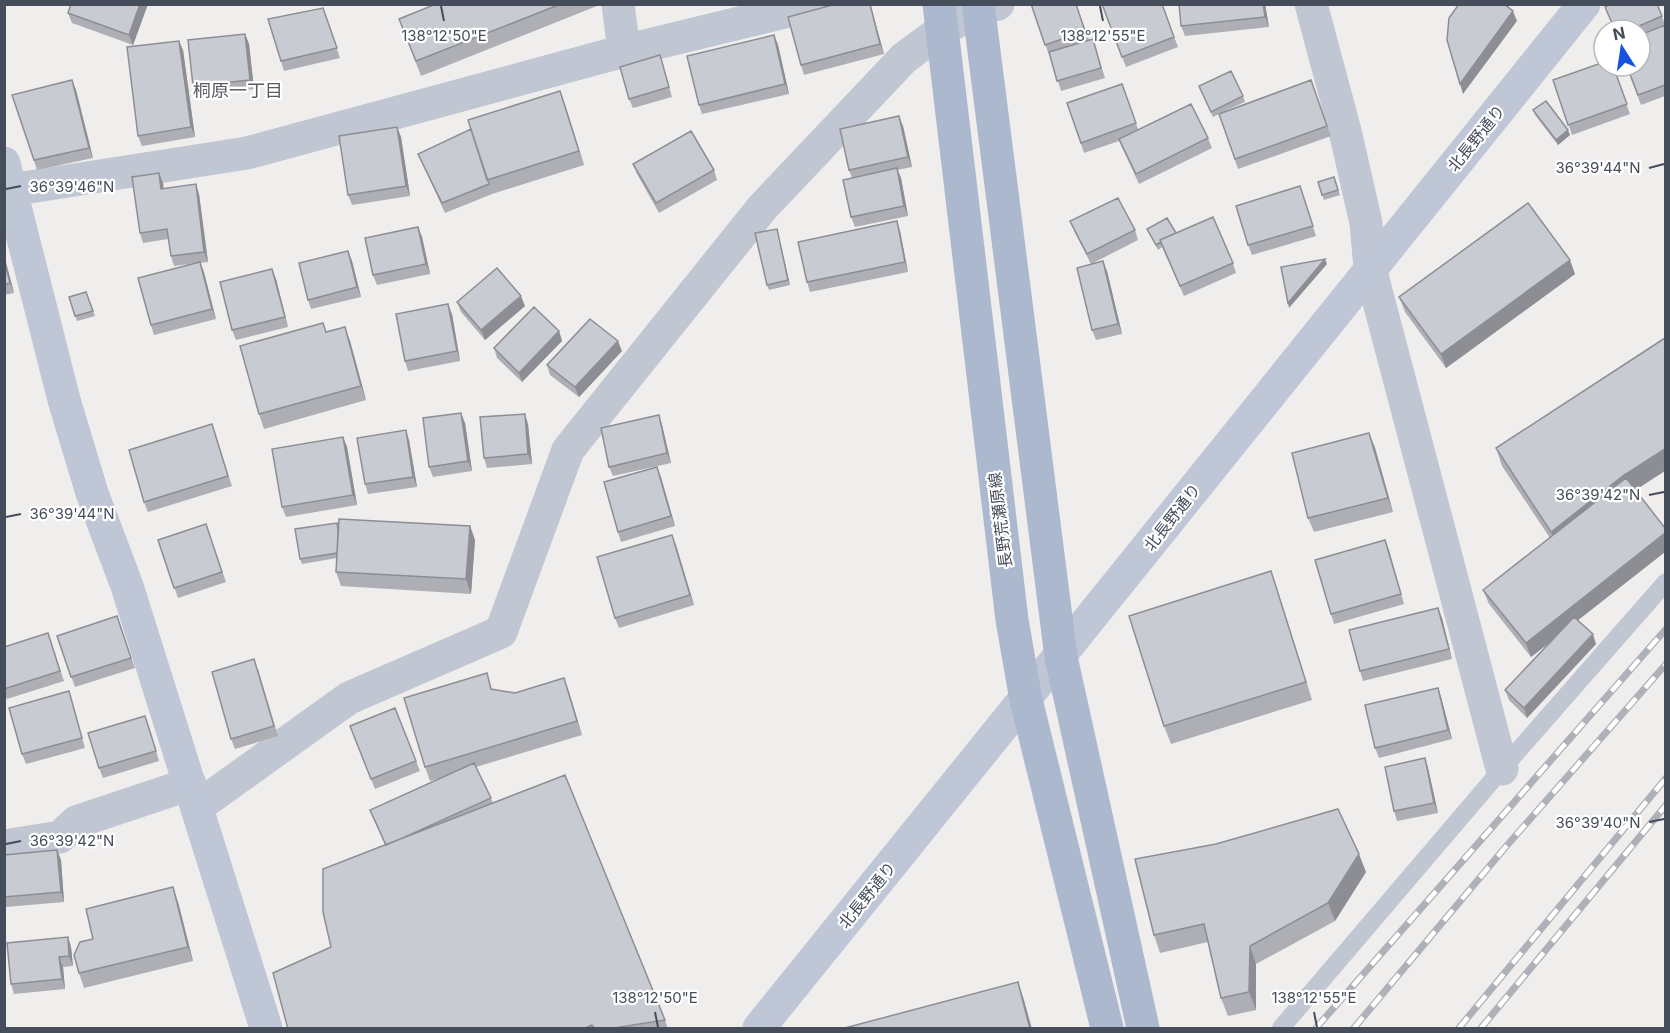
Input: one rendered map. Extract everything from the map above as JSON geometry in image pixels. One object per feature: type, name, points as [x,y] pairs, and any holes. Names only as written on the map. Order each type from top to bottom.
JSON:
[{"type":"main road","points":[[984,6],[1061,657],[1143,1029]]},
{"type":"main road","name":"長野荒瀬原線","points":[[940,17],[1012,620],[1026,700],[1107,1029]]},
{"type":"street","points":[[618,4],[624,51]]},
{"type":"street","points":[[266,1029],[127,586],[92,493],[67,411],[7,181],[247,153],[624,51],[819,4]]},
{"type":"street","points":[[1311,4],[1345,131],[1366,223],[1370,268],[1502,769]]},
{"type":"street","name":"北長野通り","points":[[759,1029],[1061,657],[1370,268],[1584,4]]},
{"type":"street","points":[[4,846],[60,837],[76,822],[194,796],[349,698],[501,632],[568,450],[762,208],[940,17],[984,6]]},
{"type":"lane","points":[[1281,1029],[1665,582]]},
{"type":"building","points":[[71,4],[140,4],[129,35],[68,13]]},
{"type":"building","points":[[436,4],[561,4],[416,61],[399,19]]},
{"type":"building","points":[[836,4],[870,4],[880,44],[801,65],[788,17]]},
{"type":"building","points":[[1031,4],[1076,4],[1085,31],[1045,45]]},
{"type":"building","points":[[1102,4],[1162,4],[1174,37],[1122,57]]},
{"type":"building","points":[[1179,4],[1263,4],[1265,17],[1181,26]]},
{"type":"building","points":[[1459,4],[1504,4],[1513,11],[1460,84],[1447,40],[1449,18]]},
{"type":"building","points":[[1610,4],[1657,4],[1662,16],[1652,20],[1652,18],[1610,18],[1605,7]]},
{"type":"building","points":[[323,8],[337,48],[281,61],[268,19]]},
{"type":"building","points":[[1665,25],[1665,85],[1638,95],[1632,78],[1652,78],[1652,30]]},
{"type":"building","points":[[245,34],[250,80],[193,86],[188,40]]},
{"type":"building","points":[[774,35],[785,84],[699,105],[687,56]]},
{"type":"building","points":[[1093,39],[1101,68],[1057,81],[1049,52]]},
{"type":"building","points":[[179,41],[191,127],[138,136],[127,47]]},
{"type":"building","points":[[660,55],[669,87],[629,99],[620,67]]},
{"type":"building","points":[[1592,66],[1592,78],[1617,78],[1627,104],[1568,125],[1553,80]]},
{"type":"building","points":[[1231,71],[1243,96],[1211,112],[1199,86]]},
{"type":"building","points":[[72,80],[89,148],[34,160],[12,95]]},
{"type":"building","points":[[1311,80],[1327,126],[1235,159],[1219,114]]},
{"type":"building","points":[[1122,84],[1136,123],[1081,143],[1067,103]]},
{"type":"building","points":[[560,91],[579,151],[487,180],[468,120]]},
{"type":"building","points":[[1546,101],[1568,130],[1556,140],[1533,110]]},
{"type":"building","points":[[1191,104],[1208,138],[1136,174],[1119,139]]},
{"type":"building","points":[[899,116],[908,157],[849,170],[840,129]]},
{"type":"building","points":[[397,127],[406,186],[348,195],[339,136]]},
{"type":"building","points":[[471,129],[489,184],[442,203],[418,154]]},
{"type":"building","points":[[691,131],[714,170],[656,203],[633,164]]},
{"type":"building","points":[[897,168],[904,206],[851,217],[843,180]]},
{"type":"building","points":[[159,173],[161,189],[196,184],[204,252],[171,256],[167,229],[140,233],[132,177]]},
{"type":"building","points":[[1334,177],[1338,190],[1322,195],[1318,182]]},
{"type":"building","points":[[1300,186],[1313,226],[1248,245],[1236,206]]},
{"type":"building","points":[[1118,198],[1135,230],[1087,254],[1070,221]]},
{"type":"building","points":[[1528,203],[1570,260],[1441,354],[1399,297]]},
{"type":"building","points":[[1213,217],[1233,263],[1180,286],[1160,240]]},
{"type":"building","points":[[1167,218],[1176,233],[1160,240],[1161,242],[1156,245],[1147,229]]},
{"type":"building","points":[[897,221],[905,262],[807,282],[798,242]]},
{"type":"building","points":[[418,227],[426,264],[373,275],[365,238]]},
{"type":"building","points":[[777,229],[788,280],[767,285],[755,233]]},
{"type":"building","points":[[348,251],[357,287],[308,300],[299,263]]},
{"type":"building","points":[[1325,259],[1288,303],[1281,267]]},
{"type":"building","points":[[4,260],[10,283],[4,285]]},
{"type":"building","points":[[1103,261],[1118,324],[1092,330],[1077,268]]},
{"type":"building","points":[[200,262],[212,309],[151,325],[138,278]]},
{"type":"building","points":[[497,268],[521,296],[481,330],[457,302]]},
{"type":"building","points":[[272,269],[285,317],[232,330],[220,282]]},
{"type":"building","points":[[86,292],[93,311],[75,316],[69,297]]},
{"type":"building","points":[[448,304],[457,351],[405,361],[396,314]]},
{"type":"building","points":[[534,307],[559,331],[519,373],[494,348]]},
{"type":"building","points":[[590,319],[618,341],[575,387],[547,365]]},
{"type":"building","points":[[323,323],[326,332],[345,327],[361,386],[259,414],[240,346]]},
{"type":"building","points":[[1665,338],[1665,449],[1624,475],[1551,532],[1496,448]]},
{"type":"building","points":[[461,413],[468,461],[429,467],[423,418]]},
{"type":"building","points":[[525,414],[528,454],[484,458],[480,417]]},
{"type":"building","points":[[659,415],[667,453],[609,467],[601,428]]},
{"type":"building","points":[[212,424],[228,476],[144,502],[129,450]]},
{"type":"building","points":[[406,430],[413,477],[365,484],[357,438]]},
{"type":"building","points":[[1369,433],[1388,498],[1308,518],[1292,453]]},
{"type":"building","points":[[343,437],[353,495],[282,507],[272,449]]},
{"type":"building","points":[[657,467],[671,516],[618,532],[604,482]]},
{"type":"building","points":[[1626,478],[1665,528],[1665,533],[1526,643],[1483,590]]},
{"type":"building","points":[[339,519],[470,526],[466,579],[336,572]]},
{"type":"building","points":[[337,523],[337,553],[300,559],[295,529]]},
{"type":"building","points":[[206,524],[222,572],[174,588],[158,540]]},
{"type":"building","points":[[672,535],[690,595],[615,618],[597,557]]},
{"type":"building","points":[[1385,540],[1401,594],[1331,614],[1315,560]]},
{"type":"building","points":[[1271,571],[1306,682],[1164,726],[1129,616]]},
{"type":"building","points":[[1438,608],[1449,649],[1360,671],[1349,630]]},
{"type":"building","points":[[117,616],[131,658],[71,677],[57,636]]},
{"type":"building","points":[[1574,617],[1593,634],[1524,708],[1505,690]]},
{"type":"building","points":[[48,633],[60,671],[4,689],[4,647]]},
{"type":"building","points":[[254,659],[274,726],[231,739],[212,672]]},
{"type":"building","points":[[487,673],[491,689],[515,693],[564,678],[577,721],[425,767],[404,698]]},
{"type":"building","points":[[1438,688],[1448,730],[1375,748],[1365,705]]},
{"type":"building","points":[[69,691],[82,738],[22,754],[9,708]]},
{"type":"building","points":[[395,708],[416,761],[371,779],[350,726]]},
{"type":"building","points":[[145,716],[156,751],[99,768],[88,733]]},
{"type":"building","points":[[1425,758],[1434,803],[1394,811],[1385,767]]},
{"type":"building","points":[[474,763],[491,798],[386,845],[370,810]]},
{"type":"building","points":[[565,775],[665,1020],[615,1029],[595,1029],[592,1025],[583,1029],[288,1029],[273,973],[331,947],[323,912],[323,869]]},
{"type":"building","points":[[1338,809],[1359,854],[1328,903],[1250,946],[1249,992],[1221,998],[1204,924],[1154,935],[1135,859],[1216,844]]},
{"type":"building","points":[[57,850],[61,892],[4,897],[4,855]]},
{"type":"building","points":[[173,887],[188,947],[79,973],[74,955],[80,942],[93,939],[86,909]]},
{"type":"building","points":[[68,937],[69,956],[59,957],[62,979],[11,984],[7,943]]},
{"type":"building","points":[[1018,982],[1030,1029],[841,1029]]},
{"type":"railway","points":[[1316,1028],[1666,629]]},
{"type":"railway","points":[[1354,1028],[1503,850],[1666,664]]},
{"type":"railway","points":[[1459,1028],[1666,778]]},
{"type":"railway","points":[[1481,1028],[1666,805]]},
{"type":"district","name":"桐原一丁目","points":[[238,90]]}]
